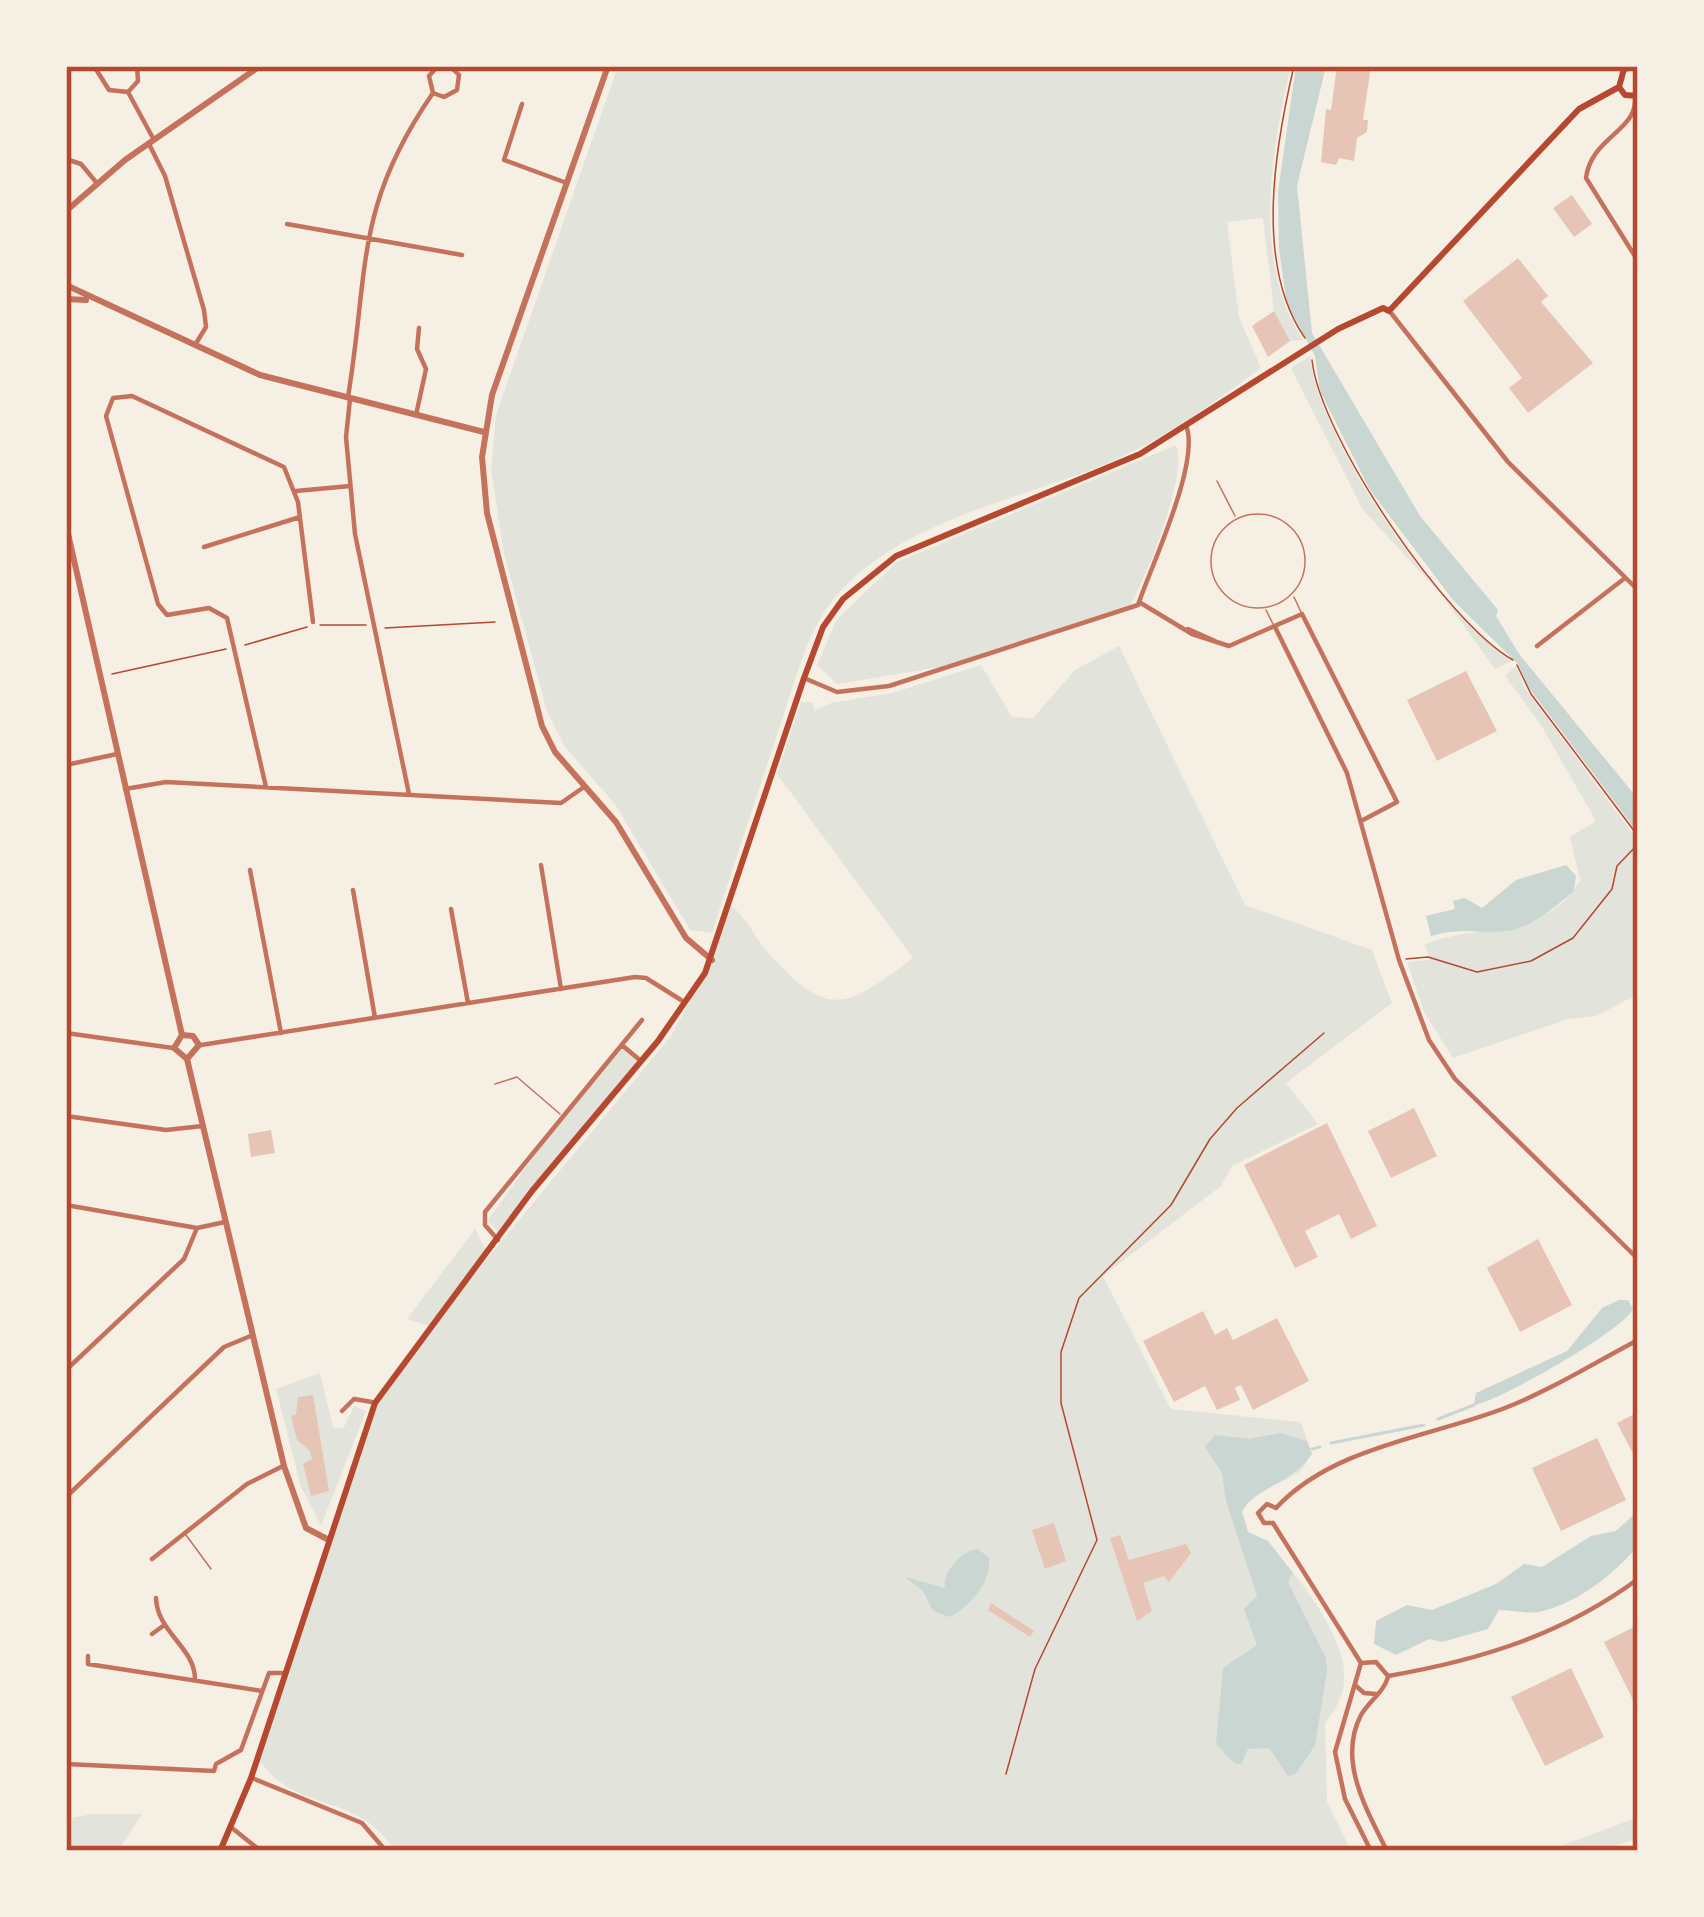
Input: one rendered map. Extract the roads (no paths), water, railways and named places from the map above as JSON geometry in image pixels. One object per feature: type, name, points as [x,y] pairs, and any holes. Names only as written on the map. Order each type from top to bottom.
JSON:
[{"type":"main road","points":[[220,1851],[250,1778],[375,1403],[532,1191],[672,1022],[681,1000],[712,960],[804,678],[823,627],[843,599],[896,556],[1099,474],[1323,338],[1388,307],[1580,109],[1618,87],[1625,67],[1638,66]]},
{"type":"main road","points":[[1618,87],[1637,97]]},
{"type":"street","points":[[94,66],[109,91],[128,92]]},
{"type":"street","points":[[128,92],[138,81],[136,66]]},
{"type":"street","points":[[66,211],[96,182],[260,66]]},
{"type":"street","points":[[409,794],[372,628],[350,486],[349,399],[365,239],[393,157],[433,93],[429,76],[438,66]]},
{"type":"street","points":[[433,93],[448,97],[457,90],[459,75],[450,66]]},
{"type":"street","points":[[608,66],[564,182],[484,432],[487,513],[536,709],[554,752],[616,822],[691,945],[712,960]]},
{"type":"street","points":[[128,92],[165,176],[204,310],[206,327],[195,345]]},
{"type":"street","points":[[1637,97],[1630,120],[1595,147],[1586,178],[1638,262]]},
{"type":"street","points":[[522,104],[504,160],[564,182]]},
{"type":"street","points":[[66,159],[81,164],[96,182]]},
{"type":"street","points":[[287,224],[462,255]]},
{"type":"street","points":[[66,285],[260,375],[484,432]]},
{"type":"street","points":[[66,299],[89,299]]},
{"type":"street","points":[[1388,307],[1508,462],[1638,590]]},
{"type":"street","points":[[416,415],[426,371],[417,347],[419,328]]},
{"type":"street","points":[[266,788],[227,618],[217,609],[167,615],[160,608],[106,416],[118,395],[132,396],[278,461],[296,491],[313,622]]},
{"type":"street","points":[[1139,602],[1183,472],[1190,436],[1186,425]]},
{"type":"street","points":[[296,491],[350,486]]},
{"type":"street","points":[[204,547],[300,517]]},
{"type":"street","points":[[66,525],[182,1035],[174,1048]]},
{"type":"street","points":[[66,579],[77,577]]},
{"type":"street","points":[[1537,646],[1638,578]]},
{"type":"street","points":[[804,678],[837,692],[890,686],[1139,602],[1232,646],[1302,614],[1397,802],[1364,820]]},
{"type":"street","points":[[1275,627],[1347,773],[1414,1009],[1455,1079],[1638,1259]]},
{"type":"street","points":[[66,765],[117,754]]},
{"type":"street","points":[[125,789],[166,782],[561,803],[584,788]]},
{"type":"street","points":[[542,866],[561,989]]},
{"type":"street","points":[[250,870],[281,1033]]},
{"type":"street","points":[[353,890],[375,1018]]},
{"type":"street","points":[[451,909],[468,1003]]},
{"type":"street","points":[[187,1059],[199,1045],[643,977],[681,1000]]},
{"type":"street","points":[[498,1240],[484,1225],[484,1212],[642,1020]]},
{"type":"street","points":[[66,1034],[174,1048],[187,1059],[284,1466],[304,1524],[327,1540]]},
{"type":"street","points":[[182,1035],[193,1036],[199,1045]]},
{"type":"street","points":[[623,1046],[641,1061]]},
{"type":"street","points":[[66,1116],[166,1130],[202,1126]]},
{"type":"street","points":[[66,1205],[196,1228],[225,1222]]},
{"type":"street","points":[[68,1365],[184,1259],[196,1228]]},
{"type":"street","points":[[66,1497],[224,1347],[253,1335]]},
{"type":"street","points":[[1371,1851],[1336,1766],[1341,1727],[1361,1663],[1273,1523],[1276,1508],[1302,1483],[1335,1465],[1508,1407],[1638,1340]]},
{"type":"street","points":[[342,1411],[355,1399],[375,1403]]},
{"type":"street","points":[[152,1558],[247,1484],[284,1466]]},
{"type":"street","points":[[1273,1523],[1261,1522],[1258,1513],[1264,1505],[1276,1508]]},
{"type":"street","points":[[1387,1851],[1353,1768],[1354,1732],[1388,1676],[1520,1644],[1592,1613],[1638,1579]]},
{"type":"street","points":[[156,1598],[163,1626],[194,1666],[195,1678]]},
{"type":"street","points":[[152,1634],[163,1626]]},
{"type":"street","points":[[88,1656],[88,1664],[262,1691]]},
{"type":"street","points":[[1361,1663],[1380,1663],[1388,1676]]},
{"type":"street","points":[[66,1764],[214,1771],[216,1764],[241,1750],[269,1673],[282,1673]]},
{"type":"street","points":[[1355,1685],[1364,1694],[1376,1694]]},
{"type":"street","points":[[250,1778],[362,1822],[386,1851]]},
{"type":"street","points":[[232,1828],[261,1851]]},
{"type":"lane","points":[[1217,481],[1237,519]]},
{"type":"lane","points":[[1274,517],[1298,537],[1304,567],[1292,594],[1264,608],[1233,601],[1212,573],[1214,545],[1237,519],[1274,517]]},
{"type":"lane","points":[[1292,594],[1302,614]]},
{"type":"lane","points":[[1264,608],[1275,627]]},
{"type":"lane","points":[[495,1084],[517,1077],[563,1116]]},
{"type":"lane","points":[[186,1535],[211,1569]]},
{"type":"waterway","points":[[1438,1419],[1474,1405]]},
{"type":"waterway","points":[[1331,1443],[1424,1425]]},
{"type":"waterway","points":[[1312,1449],[1320,1447]]}]
